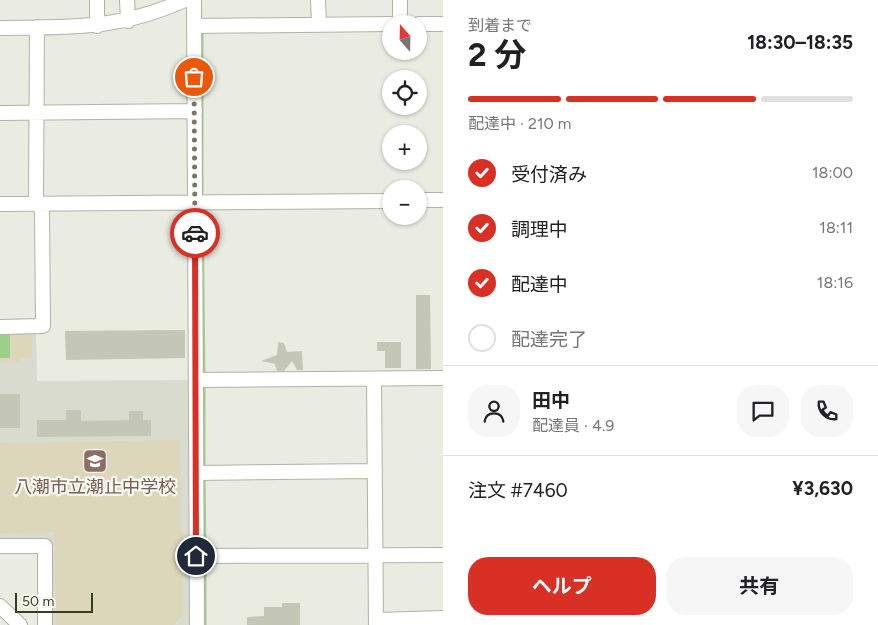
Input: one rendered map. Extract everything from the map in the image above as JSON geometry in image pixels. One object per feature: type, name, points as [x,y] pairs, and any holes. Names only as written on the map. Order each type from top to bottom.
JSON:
[{"type":"street","points":[[97,0],[97,26]]},
{"type":"street","points":[[127,0],[128,21]]},
{"type":"street","points":[[0,28],[97,26],[128,21],[185,0]]},
{"type":"street","points":[[194,0],[194,111],[201,202],[203,380],[203,473],[196,556],[197,625]]},
{"type":"street","points":[[318,0],[319,24]]},
{"type":"street","points":[[400,0],[400,15]]},
{"type":"street","points":[[194,26],[382,24]]},
{"type":"street","points":[[428,24],[443,24]]},
{"type":"street","points":[[0,327],[43,326],[42,211],[36,198],[37,27]]},
{"type":"street","points":[[0,113],[194,111]]},
{"type":"street","points":[[427,200],[443,200]]},
{"type":"street","points":[[0,204],[382,201]]},
{"type":"street","points":[[203,380],[443,378]]},
{"type":"street","points":[[374,379],[376,622],[443,618]]},
{"type":"street","points":[[203,473],[375,471]]},
{"type":"street","points":[[0,546],[45,546],[45,625]]},
{"type":"street","points":[[196,556],[443,555]]},
{"type":"street","points":[[0,606],[20,625]]},
{"type":"shaded area","points":[[0,330],[32,330],[32,358],[20,358],[19,362],[0,363]]},
{"type":"shaded area","name":"八潮市立潮止中学校","points":[[0,331],[33,331],[36,334],[37,381],[189,380],[189,625],[50,625],[48,541],[0,541]]},
{"type":"shaded area","points":[[0,335],[10,335],[10,358],[0,358]]},
{"type":"shaded area","name":"八潮市立潮止中学校","points":[[180,440],[183,615],[174,625],[56,625],[54,532],[0,533],[0,443]]},
{"type":"building","points":[[416,295],[430,295],[431,369],[416,369]]},
{"type":"building","points":[[185,330],[185,358],[66,360],[65,331]]},
{"type":"building","points":[[278,342],[284,343],[287,352],[302,351],[303,370],[297,370],[292,361],[284,371],[277,371],[275,364],[261,361],[277,355]]},
{"type":"building","points":[[377,342],[401,342],[401,368],[385,368],[385,351],[377,351]]},
{"type":"building","points":[[0,394],[20,394],[20,428],[0,428]]},
{"type":"building","points":[[66,410],[81,410],[81,421],[129,420],[129,411],[143,411],[143,420],[151,420],[151,436],[37,437],[37,420],[66,420]]},
{"type":"building","points":[[282,603],[300,603],[300,625],[247,625],[247,617],[264,616],[264,607],[282,607]]},
{"type":"waterway","points":[[202,31],[202,199]]},
{"type":"waterway","points":[[202,206],[204,377]]},
{"type":"waterway","points":[[204,383],[204,469]]},
{"type":"waterway","points":[[204,476],[205,552]]},
{"type":"waterway","points":[[205,561],[205,625]]},
{"type":"way so far","points":[[194,77],[195,233]]},
{"type":"place","name":"八潮市立潮止中学校","points":[[95,461]]},
{"type":"route","points":[[195,233],[197,380],[196,556]]}]
